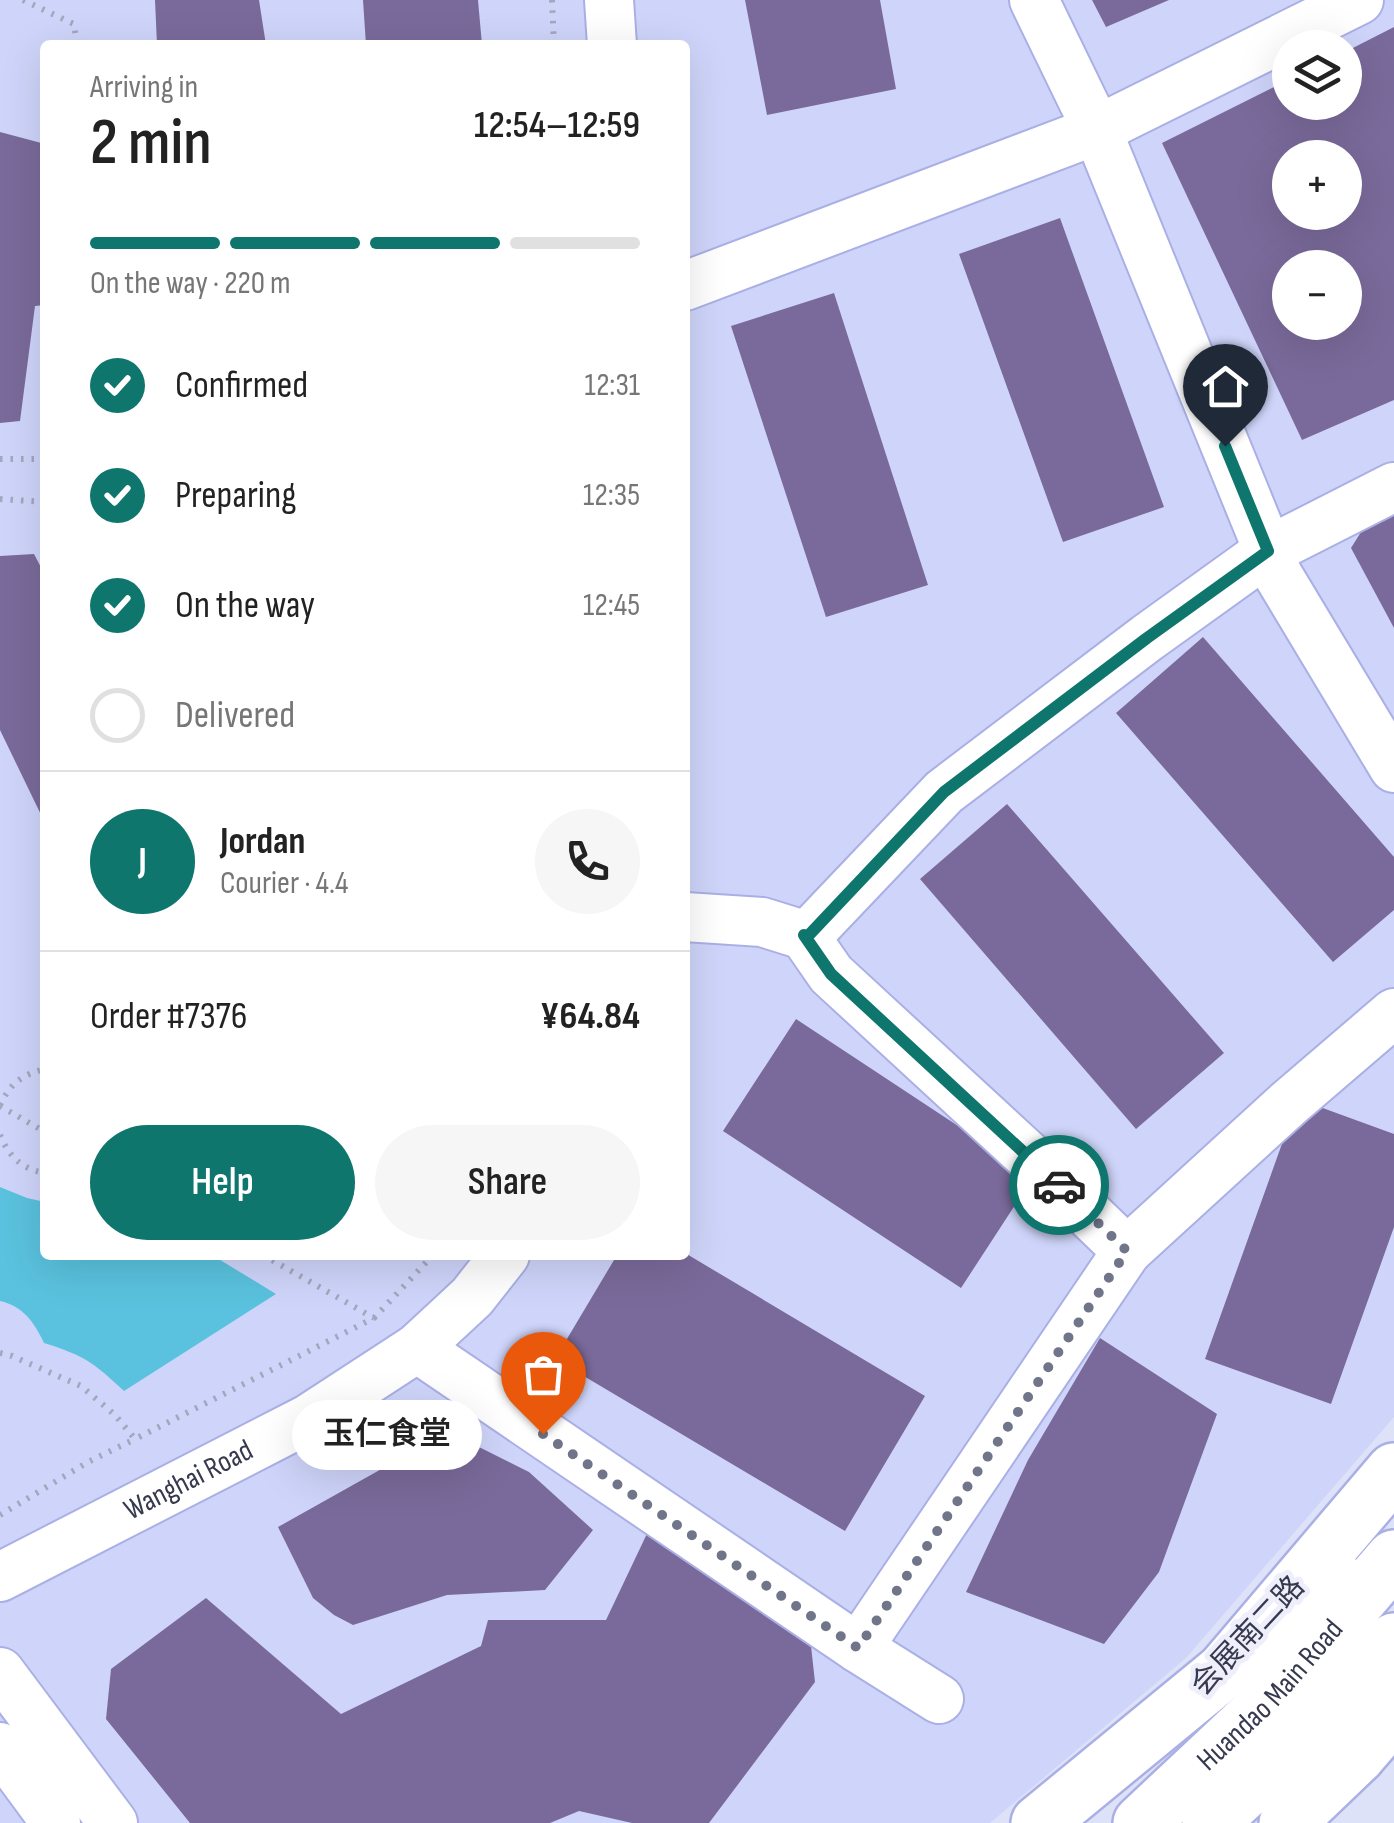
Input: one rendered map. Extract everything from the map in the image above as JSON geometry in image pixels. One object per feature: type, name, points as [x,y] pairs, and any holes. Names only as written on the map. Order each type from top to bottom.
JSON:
[{"type":"main road","name":"会展南二路","points":[[1038,1823],[1224,1671],[1394,1471]]},
{"type":"main road","points":[[1224,1671],[1394,1548]]},
{"type":"main road","name":"Huandao Main Road","points":[[1141,1823],[1272,1700],[1394,1558]]},
{"type":"main road","name":"Huandao Main Road","points":[[1210,1823],[1334,1708],[1394,1641]]},
{"type":"main road","points":[[1376,1753],[1394,1690]]},
{"type":"main road","points":[[1287,1823],[1376,1753],[1394,1713]]},
{"type":"street","points":[[609,0],[612,40]]},
{"type":"street","points":[[1034,0],[1097,130],[1278,575],[1394,768]]},
{"type":"street","points":[[690,284],[1097,130],[1358,0]]},
{"type":"street","points":[[690,917],[762,922],[808,936],[944,792],[1268,551],[1394,487]]},
{"type":"street","points":[[804,935],[831,974],[1127,1251]]},
{"type":"street","points":[[858,1648],[1127,1251],[1394,1013]]},
{"type":"street","name":"Wanghai Road","points":[[0,1577],[308,1419],[417,1348],[472,1298],[501,1260]]},
{"type":"street","points":[[417,1348],[938,1699]]},
{"type":"street","points":[[0,1672],[112,1823]]},
{"type":"street","points":[[0,1747],[56,1823]]},
{"type":"street","points":[[1326,1823],[1376,1753]]},
{"type":"path","points":[[22,0],[74,24],[76,40]]},
{"type":"path","points":[[552,0],[554,40]]},
{"type":"path","points":[[0,458],[40,459]]},
{"type":"path","points":[[0,499],[40,502]]},
{"type":"path","points":[[40,1071],[19,1079],[0,1106],[40,1129]]},
{"type":"path","points":[[0,1134],[8,1154],[30,1171],[40,1172]]},
{"type":"path","points":[[279,1260],[374,1318]]},
{"type":"path","points":[[0,1514],[88,1462],[374,1318],[428,1260]]},
{"type":"path","points":[[0,1353],[81,1386],[135,1439]]},
{"type":"shaded area","points":[[0,0],[1394,0],[1394,1417],[1186,1658],[990,1823],[0,1823]]},
{"type":"shaded area","points":[[0,1187],[40,1201],[40,1260],[220,1260],[276,1294],[124,1391],[88,1361],[44,1343],[27,1316],[0,1301]]},
{"type":"building","points":[[155,0],[259,0],[265,40],[157,40]]},
{"type":"building","points":[[363,0],[478,0],[482,40],[366,40]]},
{"type":"building","points":[[745,0],[880,0],[896,89],[767,115]]},
{"type":"building","points":[[1092,0],[1169,0],[1106,27]]},
{"type":"building","points":[[1394,27],[1394,400],[1302,440],[1162,143],[1272,88],[1272,120],[1362,120],[1362,43]]},
{"type":"building","points":[[0,132],[40,143],[40,306],[35,306],[20,421],[0,423]]},
{"type":"building","points":[[1060,218],[1164,507],[1063,542],[959,254]]},
{"type":"building","points":[[834,293],[928,585],[826,617],[731,326]]},
{"type":"building","points":[[1394,493],[1394,628],[1351,548],[1381,500]]},
{"type":"building","points":[[34,554],[40,565],[40,813],[0,730],[0,556]]},
{"type":"building","points":[[1203,637],[1394,857],[1394,910],[1333,962],[1116,713]]},
{"type":"building","points":[[1007,804],[1224,1053],[1136,1129],[920,879]]},
{"type":"building","points":[[796,1019],[1034,1176],[961,1288],[723,1131]]},
{"type":"building","points":[[1298,1099],[1394,1134],[1394,1227],[1331,1404],[1205,1359]]},
{"type":"building","points":[[690,1256],[925,1396],[845,1531],[555,1359],[614,1260],[690,1260]]},
{"type":"building","points":[[1100,1338],[1217,1414],[1159,1572],[1104,1644],[966,1592],[1028,1460]]},
{"type":"building","points":[[479,1447],[529,1472],[593,1530],[545,1590],[447,1595],[353,1625],[313,1598],[278,1527],[410,1453]]},
{"type":"building","points":[[653,1521],[809,1628],[815,1682],[709,1823],[632,1823],[579,1811],[550,1823],[190,1823],[106,1719],[111,1669],[206,1598],[341,1714],[481,1646],[488,1620],[606,1620]]},
{"type":"way so far","points":[[543,1434],[858,1648],[1127,1251],[1059,1185]]},
{"type":"place","name":"玉仁食堂","points":[[543,1434]]},
{"type":"route","points":[[1059,1185],[831,974],[804,935],[808,936],[944,792],[1268,551],[1225,446]]}]
